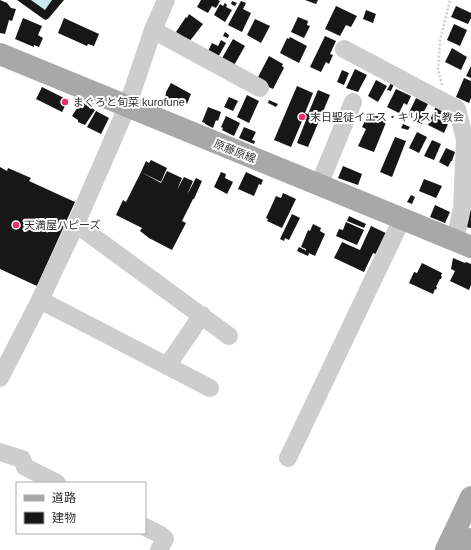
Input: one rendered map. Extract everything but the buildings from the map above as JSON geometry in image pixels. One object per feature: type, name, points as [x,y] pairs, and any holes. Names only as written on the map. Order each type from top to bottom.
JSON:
[{"type":"main road","name":"原藤原線","points":[[0,54],[463,244]]},
{"type":"main road","points":[[446,550],[471,497]]},
{"type":"main road","points":[[466,550],[471,539]]},
{"type":"street","points":[[2,368],[40,300],[76,224],[127,107],[166,0]]},
{"type":"street","points":[[154,30],[260,88]]},
{"type":"street","points":[[344,48],[449,104],[466,117],[462,208],[463,244]]},
{"type":"street","points":[[319,185],[353,102]]},
{"type":"street","points":[[288,458],[402,219]]},
{"type":"street","points":[[76,224],[229,336]]},
{"type":"street","points":[[40,300],[210,388]]},
{"type":"street","points":[[167,366],[202,315]]},
{"type":"street","points":[[0,452],[22,459],[25,467],[55,482]]},
{"type":"street","points":[[146,528],[165,539],[160,550]]},
{"type":"path","points":[[449,104],[438,70],[440,41],[450,0]]},
{"type":"water","points":[[31,0],[52,0],[45,10]]},
{"type":"place","name":"まぐろと旬菜 kurofune","points":[[65,102]]},
{"type":"place","name":"末日聖徒イエス・キリスト教会","points":[[302,117]]},
{"type":"place","name":"天満屋ハピーズ","points":[[16,225]]}]
